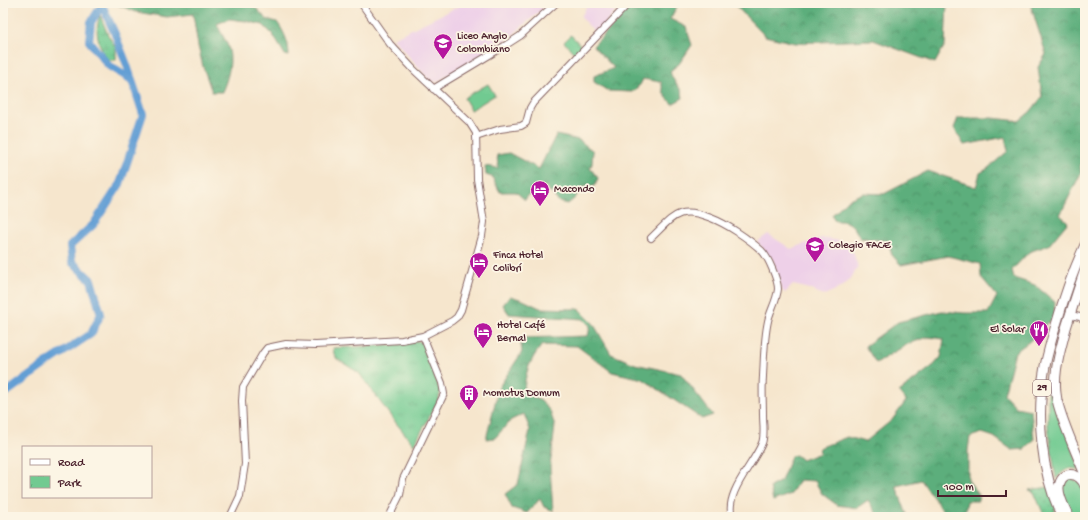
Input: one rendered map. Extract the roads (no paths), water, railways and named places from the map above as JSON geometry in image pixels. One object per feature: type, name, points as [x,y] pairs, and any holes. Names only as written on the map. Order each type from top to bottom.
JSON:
[{"type":"highway","name":"29","points":[[1062,517],[1051,489],[1046,466],[1041,431],[1041,398],[1045,364],[1049,349],[1068,284],[1085,245]]},
{"type":"highway","name":"29","points":[[1085,270],[1070,314],[1058,359],[1055,385],[1060,408],[1085,475]]},
{"type":"highway","points":[[1069,517],[1060,496],[1060,481],[1066,476],[1072,474],[1081,479],[1085,486]]},
{"type":"street","points":[[230,517],[240,496],[245,464],[242,401],[243,387],[267,348],[286,344],[316,345],[396,341],[422,336],[452,321],[457,317],[461,310],[482,236],[484,216],[477,180],[476,137],[474,128],[433,89],[390,44],[361,3]]},
{"type":"street","points":[[433,89],[520,36],[556,3]]},
{"type":"street","points":[[476,137],[500,129],[521,126],[526,123],[530,108],[534,103],[629,3]]},
{"type":"street","points":[[651,238],[676,215],[685,212],[710,217],[743,236],[763,251],[776,280],[778,289],[768,321],[765,352],[762,388],[764,429],[762,441],[734,493],[731,504],[732,517]]},
{"type":"street","points":[[1070,314],[1080,317],[1085,321]]},
{"type":"street","points":[[389,517],[400,494],[403,479],[413,456],[444,394],[442,383],[422,336]]},
{"type":"waterway","points":[[3,395],[47,363],[91,334],[101,314],[91,280],[72,262],[70,246],[93,225],[120,184],[143,114],[127,65],[102,5],[103,3]]},
{"type":"waterway","points":[[102,5],[91,22],[89,41],[109,66],[132,80]]},
{"type":"place","name":"Liceo Anglo Colombiano","points":[[443,60]]},
{"type":"place","name":"Macondo","points":[[540,207]]},
{"type":"place","name":"Colegio FACE","points":[[815,263]]},
{"type":"place","name":"Finca Hotel Colibrí","points":[[479,279]]},
{"type":"place","name":"El Solar","points":[[1039,347]]},
{"type":"place","name":"Hotel Café Bernal","points":[[483,349]]},
{"type":"place","name":"Momotus Domum","points":[[469,411]]}]
